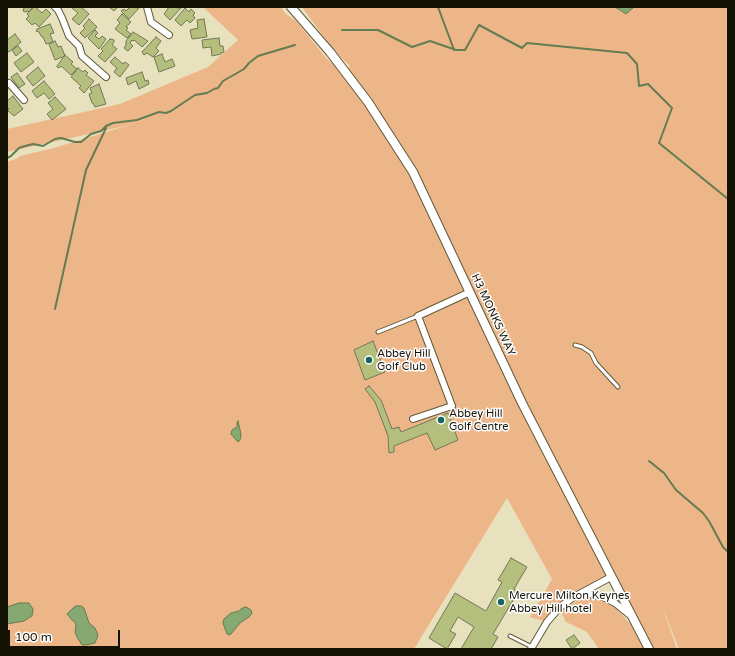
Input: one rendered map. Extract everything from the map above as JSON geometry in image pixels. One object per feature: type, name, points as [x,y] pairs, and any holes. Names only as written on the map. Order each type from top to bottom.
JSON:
[{"type":"street","points":[[55,7],[62,18],[69,36],[79,46],[82,56],[106,77]]},
{"type":"street","points":[[147,7],[151,22],[169,35]]},
{"type":"street","name":"H3 MONKS WAY","points":[[291,7],[330,52],[368,102],[413,172],[522,403],[649,649]]},
{"type":"street","points":[[8,82],[24,100]]},
{"type":"street","points":[[413,419],[452,406],[418,316],[470,292]]},
{"type":"street","points":[[532,648],[547,622],[559,608],[572,598],[611,577]]},
{"type":"street","points":[[582,593],[601,596],[614,603],[632,617]]},
{"type":"lane","points":[[378,332],[418,316]]},
{"type":"lane","points":[[575,345],[591,353],[596,363],[618,387]]},
{"type":"lane","points":[[510,636],[532,648]]},
{"type":"shaded area","points":[[203,7],[281,7],[285,13],[297,22],[327,59],[345,72],[350,66],[334,51],[302,7],[728,7],[728,649],[679,649],[662,606],[677,649],[653,649],[637,616],[567,490],[611,577],[582,593],[547,622],[530,617],[552,579],[507,498],[414,649],[7,649],[7,162],[20,156],[54,148],[126,126],[197,99],[125,126],[7,152],[7,129],[120,104],[208,67],[238,40]]},
{"type":"shaded area","points":[[615,7],[634,7],[626,14]]},
{"type":"shaded area","points":[[238,421],[241,434],[238,442],[231,434],[232,430],[237,427]]},
{"type":"shaded area","points":[[586,597],[600,599],[613,605],[632,626],[644,649],[599,649],[587,632],[566,622],[560,612],[578,600]]},
{"type":"shaded area","points":[[19,603],[29,603],[33,609],[32,616],[24,621],[7,624],[7,607]]},
{"type":"shaded area","points":[[76,606],[81,606],[84,608],[89,623],[95,628],[98,635],[95,643],[82,645],[77,637],[75,632],[75,622],[67,614]]},
{"type":"shaded area","points":[[245,607],[251,610],[252,613],[240,623],[231,634],[227,634],[223,623],[224,619],[231,613],[239,611]]},
{"type":"building","points":[[23,7],[33,7],[29,12],[25,12],[23,11]]},
{"type":"building","points":[[34,7],[38,7],[37,9],[42,13],[46,9],[51,14],[39,27],[35,23],[32,25],[26,19],[29,16],[27,14]]},
{"type":"building","points":[[81,7],[89,14],[79,25],[72,19],[78,13],[72,8]]},
{"type":"building","points":[[109,7],[118,7],[114,11]]},
{"type":"building","points":[[130,7],[139,8],[129,19],[121,11],[124,9],[126,11]]},
{"type":"building","points":[[169,7],[181,8],[170,20],[164,14]]},
{"type":"building","points":[[185,8],[189,12],[191,9],[195,13],[193,15],[195,18],[190,23],[187,20],[181,26],[175,20]]},
{"type":"building","points":[[122,14],[131,22],[126,27],[128,28],[126,30],[131,34],[127,38],[115,29],[120,23],[117,20]]},
{"type":"building","points":[[89,19],[97,27],[85,38],[80,33],[85,28],[83,26]]},
{"type":"building","points":[[204,19],[207,37],[192,39],[190,30],[198,28],[197,20]]},
{"type":"building","points":[[50,24],[54,33],[50,34],[53,42],[46,44],[43,37],[36,31],[37,29]]},
{"type":"building","points":[[95,30],[98,33],[95,36],[99,39],[102,36],[106,39],[99,49],[88,38]]},
{"type":"building","points":[[133,32],[148,41],[142,47],[132,40],[130,43],[133,46],[128,51],[124,48],[126,41]]},
{"type":"building","points":[[15,34],[21,42],[9,52],[7,50],[7,40]]},
{"type":"building","points":[[156,37],[161,41],[156,48],[159,51],[153,57],[147,53],[144,55],[142,52]]},
{"type":"building","points":[[219,38],[220,46],[223,46],[224,52],[212,56],[211,47],[203,48],[202,40]]},
{"type":"building","points":[[110,39],[114,40],[112,45],[117,49],[105,62],[98,56],[103,51],[101,49]]},
{"type":"building","points":[[55,41],[58,47],[61,46],[65,56],[55,60],[49,44]]},
{"type":"building","points":[[18,46],[22,51],[16,56],[12,50]]},
{"type":"building","points":[[27,53],[34,62],[21,72],[14,63]]},
{"type":"building","points":[[162,54],[165,62],[172,59],[175,66],[159,72],[154,57]]},
{"type":"building","points":[[65,55],[73,62],[71,64],[77,69],[71,75],[61,66],[59,68],[57,67]]},
{"type":"building","points":[[115,57],[123,64],[125,62],[129,65],[120,77],[114,72],[117,68],[110,62]]},
{"type":"building","points":[[38,67],[45,76],[33,86],[26,77]]},
{"type":"building","points":[[78,68],[83,72],[85,70],[88,73],[86,75],[94,81],[84,93],[79,88],[81,86],[71,77]]},
{"type":"building","points":[[142,72],[145,81],[148,80],[149,84],[139,89],[136,81],[128,85],[126,78]]},
{"type":"building","points":[[17,73],[25,84],[19,88],[11,77]]},
{"type":"building","points":[[44,81],[55,94],[49,99],[44,93],[37,98],[32,91]]},
{"type":"building","points":[[99,84],[106,104],[95,107],[89,94],[92,93],[90,88]]},
{"type":"building","points":[[13,96],[23,109],[14,116],[7,110],[9,109],[7,107],[7,101]]},
{"type":"building","points":[[55,97],[66,109],[52,120],[47,114],[53,109],[48,103]]},
{"type":"building","name":"Abbey Hill Golf Club","points":[[373,341],[385,372],[365,380],[354,350]]},
{"type":"building","name":"Abbey Hill Golf Centre","points":[[369,386],[381,400],[392,429],[399,427],[401,432],[448,413],[458,440],[435,450],[427,433],[394,446],[394,452],[389,453],[388,436],[375,402],[365,389]]},
{"type":"building","name":"Mercure Milton Keynes Abbey Hill hotel","points":[[511,558],[527,567],[514,589],[518,592],[493,634],[498,637],[491,649],[461,649],[474,627],[458,617],[450,631],[456,634],[447,649],[429,638],[455,593],[486,611],[502,582],[498,580]]},
{"type":"building","points":[[574,635],[580,643],[572,649],[566,640]]},
{"type":"waterway","points":[[438,7],[454,50]]},
{"type":"waterway","points":[[342,30],[378,30],[412,47],[430,41],[456,50],[465,50],[479,25],[522,48],[527,43],[627,53],[637,64],[639,86],[648,84],[672,108],[659,143],[728,199]]},
{"type":"waterway","points":[[7,158],[19,148],[25,146],[33,144],[43,146],[55,139],[61,138],[81,142],[91,134],[101,131],[106,126],[113,123],[137,120],[159,112],[166,113],[195,95],[207,93],[218,88],[223,81],[244,69],[258,56],[295,45]]},
{"type":"waterway","points":[[55,309],[86,170],[106,128]]},
{"type":"waterway","points":[[649,461],[664,473],[676,490],[703,513],[723,547],[728,552]]},
{"type":"place","name":"Abbey Hill Golf Club","points":[[369,360]]},
{"type":"place","name":"Abbey Hill Golf Centre","points":[[441,420]]},
{"type":"place","name":"Mercure Milton Keynes Abbey Hill hotel","points":[[501,602]]}]
